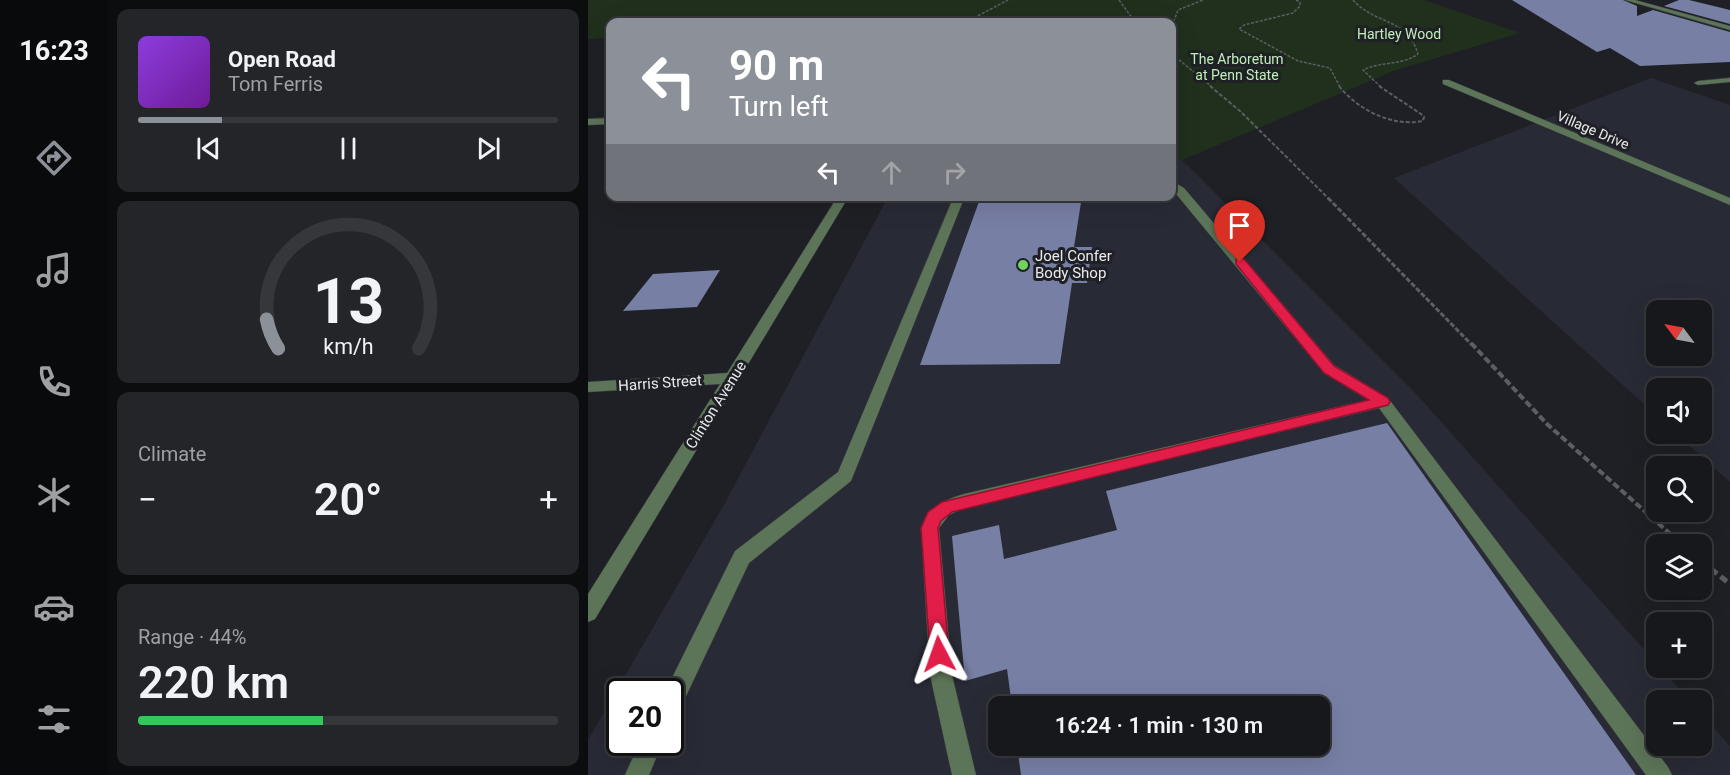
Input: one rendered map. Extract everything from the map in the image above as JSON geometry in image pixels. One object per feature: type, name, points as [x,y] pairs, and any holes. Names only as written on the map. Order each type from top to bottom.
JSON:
[{"type":"street","points":[[1628,0],[1730,28]]},
{"type":"street","points":[[1698,83],[1730,80]]},
{"type":"street","name":"Village Drive","points":[[1446,82],[1730,202]]},
{"type":"street","points":[[588,122],[606,121]]},
{"type":"street","points":[[1176,187],[1329,369],[1383,402],[1660,775]]},
{"type":"street","name":"Clinton Avenue","points":[[588,612],[841,201]]},
{"type":"street","points":[[683,678],[741,557],[845,476],[958,201]]},
{"type":"street","name":"Harris Street","points":[[588,387],[732,378]]},
{"type":"street","points":[[964,775],[941,675],[930,528],[934,516],[947,506],[964,501],[1383,402]]},
{"type":"street","points":[[637,775],[646,756]]},
{"type":"path","points":[[974,18],[1008,0]]},
{"type":"path","points":[[1125,0],[1120,1],[1132,18]]},
{"type":"path","points":[[1175,18],[1178,10],[1187,4],[1203,0]]},
{"type":"path","points":[[1296,0],[1300,2],[1300,6],[1293,12],[1244,25],[1239,29],[1298,61],[1330,68],[1339,86],[1354,102],[1396,122],[1414,124],[1423,121],[1424,117],[1421,114],[1376,84],[1363,70],[1377,64],[1402,62],[1413,58],[1418,54],[1415,40],[1399,26],[1361,8],[1353,0]]},
{"type":"path","points":[[1176,57],[1240,111],[1318,188],[1432,302],[1547,424],[1670,534]]},
{"type":"path","points":[[1712,570],[1730,584]]},
{"type":"shaded area","points":[[1651,78],[1730,105],[1730,482],[1712,466],[1712,456],[1701,456],[1687,444],[1712,444],[1712,378],[1646,378],[1646,406],[1394,178]]},
{"type":"shaded area","points":[[1176,160],[1182,160],[1419,397],[1646,652],[1646,678],[1669,678],[1681,690],[1646,690],[1646,756],[1712,756],[1712,726],[1730,746],[1730,775],[588,775],[588,740],[606,709],[606,756],[684,756],[684,678],[624,678],[725,503],[886,201],[1176,201]]},
{"type":"green space","name":"The Arboretum at Penn State","points":[[588,0],[1424,0],[1520,33],[1396,70],[1182,160],[1176,160],[1176,18],[606,18],[606,38],[588,39]]},
{"type":"building","points":[[1512,0],[1623,0],[1637,6],[1637,16],[1653,10],[1730,32],[1730,62],[1640,66],[1610,48],[1597,52]]},
{"type":"building","points":[[1679,0],[1689,0],[1730,10],[1730,24],[1664,6]]},
{"type":"building","name":"Joel Confer Body Shop","points":[[979,201],[1081,201],[1074,247],[1092,247],[1087,283],[1072,283],[1060,364],[920,365]]},
{"type":"building","points":[[720,270],[697,307],[623,311],[653,274]]},
{"type":"building","points":[[1387,423],[1636,775],[1021,775],[1018,756],[1330,756],[1330,696],[1011,696],[1007,669],[965,681],[952,536],[999,525],[1004,559],[1117,530],[1106,491]]},
{"type":"place","name":"Joel Confer Body Shop","points":[[1023,265]]},
{"type":"route","points":[[939,654],[930,528],[934,516],[947,506],[1383,402],[1329,369],[1240,262]]},
{"type":"park label","name":"Hartley Wood","points":[[1399,34]]}]
